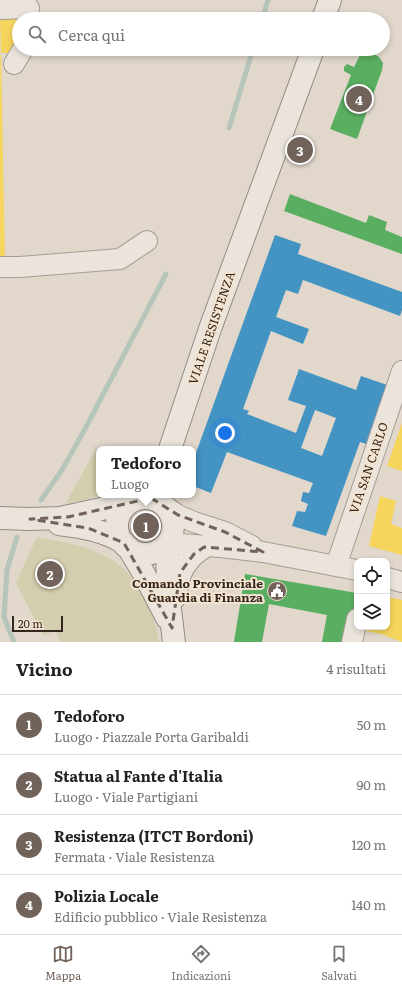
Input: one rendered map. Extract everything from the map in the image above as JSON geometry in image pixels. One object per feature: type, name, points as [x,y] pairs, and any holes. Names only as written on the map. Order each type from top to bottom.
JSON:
[{"type":"main road","points":[[326,12],[330,0]]},
{"type":"main road","name":"VIALE RESISTENZA","points":[[171,446],[211,326],[309,56]]},
{"type":"main road","points":[[0,518],[30,519],[68,517],[141,498],[151,498],[159,501],[165,501],[173,524],[172,533],[167,543],[162,548],[154,552],[145,554],[135,552],[107,534],[88,528],[30,519]]},
{"type":"main road","points":[[134,500],[120,513],[118,532],[143,572],[173,635]]},
{"type":"main road","points":[[167,543],[168,593],[173,635]]},
{"type":"main road","points":[[173,635],[180,573],[187,561],[204,547]]},
{"type":"street","points":[[0,9],[29,8],[29,12]]},
{"type":"street","points":[[0,267],[20,267],[120,259],[148,241]]},
{"type":"street","name":"VIA SAN CARLO","points":[[336,566],[402,371]]},
{"type":"street","points":[[165,501],[178,515],[225,532],[263,552]]},
{"type":"street","points":[[167,543],[263,552],[354,569]]},
{"type":"street","points":[[390,579],[402,582]]},
{"type":"street","points":[[352,642],[355,630]]},
{"type":"highlighted area","points":[[151,498],[178,515],[225,532],[263,552],[204,547],[194,554],[180,573],[172,628],[124,543],[88,528],[30,519],[68,517]]},
{"type":"shaded area","points":[[96,449],[96,496],[82,501],[66,503]]},
{"type":"shaded area","points":[[37,537],[83,547],[97,552],[122,567],[133,578],[151,609],[159,642],[60,642],[56,631],[43,635],[16,583]]},
{"type":"building: Abitazioni","points":[[0,16],[12,16],[12,53],[1,53]]},
{"type":"building: Abitazioni","points":[[1,55],[5,258],[0,258]]},
{"type":"building: Abitazioni","points":[[402,423],[402,471],[387,466]]},
{"type":"building: Abitazioni","points":[[380,496],[396,501],[391,524],[402,528],[402,555],[369,546]]},
{"type":"building: Abitazioni","points":[[390,598],[402,600],[402,642],[381,634],[362,630],[390,630]]},
{"type":"building: Scuole","points":[[275,235],[301,244],[298,254],[402,292],[402,310],[400,316],[303,280],[298,294],[286,290],[276,317],[309,329],[303,344],[271,331],[243,409],[249,411],[247,414],[296,433],[306,406],[288,400],[299,369],[356,390],[361,376],[390,386],[369,445],[360,442],[326,536],[292,526],[297,511],[305,512],[308,504],[301,501],[303,492],[309,493],[313,483],[227,452],[211,493],[196,487],[196,453]],"holes":[[[315,410],[336,418],[322,456],[301,448]]]},
{"type":"building: Pubblico","points":[[360,56],[377,56],[383,63],[382,70],[357,139],[330,129],[351,75],[344,71],[344,67],[347,64],[354,67]]},
{"type":"building: Pubblico","points":[[290,194],[366,223],[369,215],[387,222],[385,230],[402,237],[402,254],[284,211]]},
{"type":"building: Pubblico","points":[[245,574],[354,592],[354,606],[346,642],[322,642],[327,615],[269,604],[262,642],[234,642]]},
{"type":"waterway","points":[[264,12],[268,0]]},
{"type":"waterway","points":[[229,128],[251,56]]},
{"type":"waterway","points":[[41,500],[62,470],[85,429],[166,274]]},
{"type":"waterway","points":[[14,642],[4,617],[7,570],[17,537]]},
{"type":"place","name":"Polizia Locale","points":[[359,99]]},
{"type":"place","name":"Resistenza (ITCT Bordoni)","points":[[300,150]]},
{"type":"place","name":"Tedoforo","points":[[146,526]]},
{"type":"place","name":"Statua al Fante d'Italia","points":[[50,574]]},
{"type":"place","name":"Comando Provinciale Guardia di Finanza","points":[[277,591]]}]
